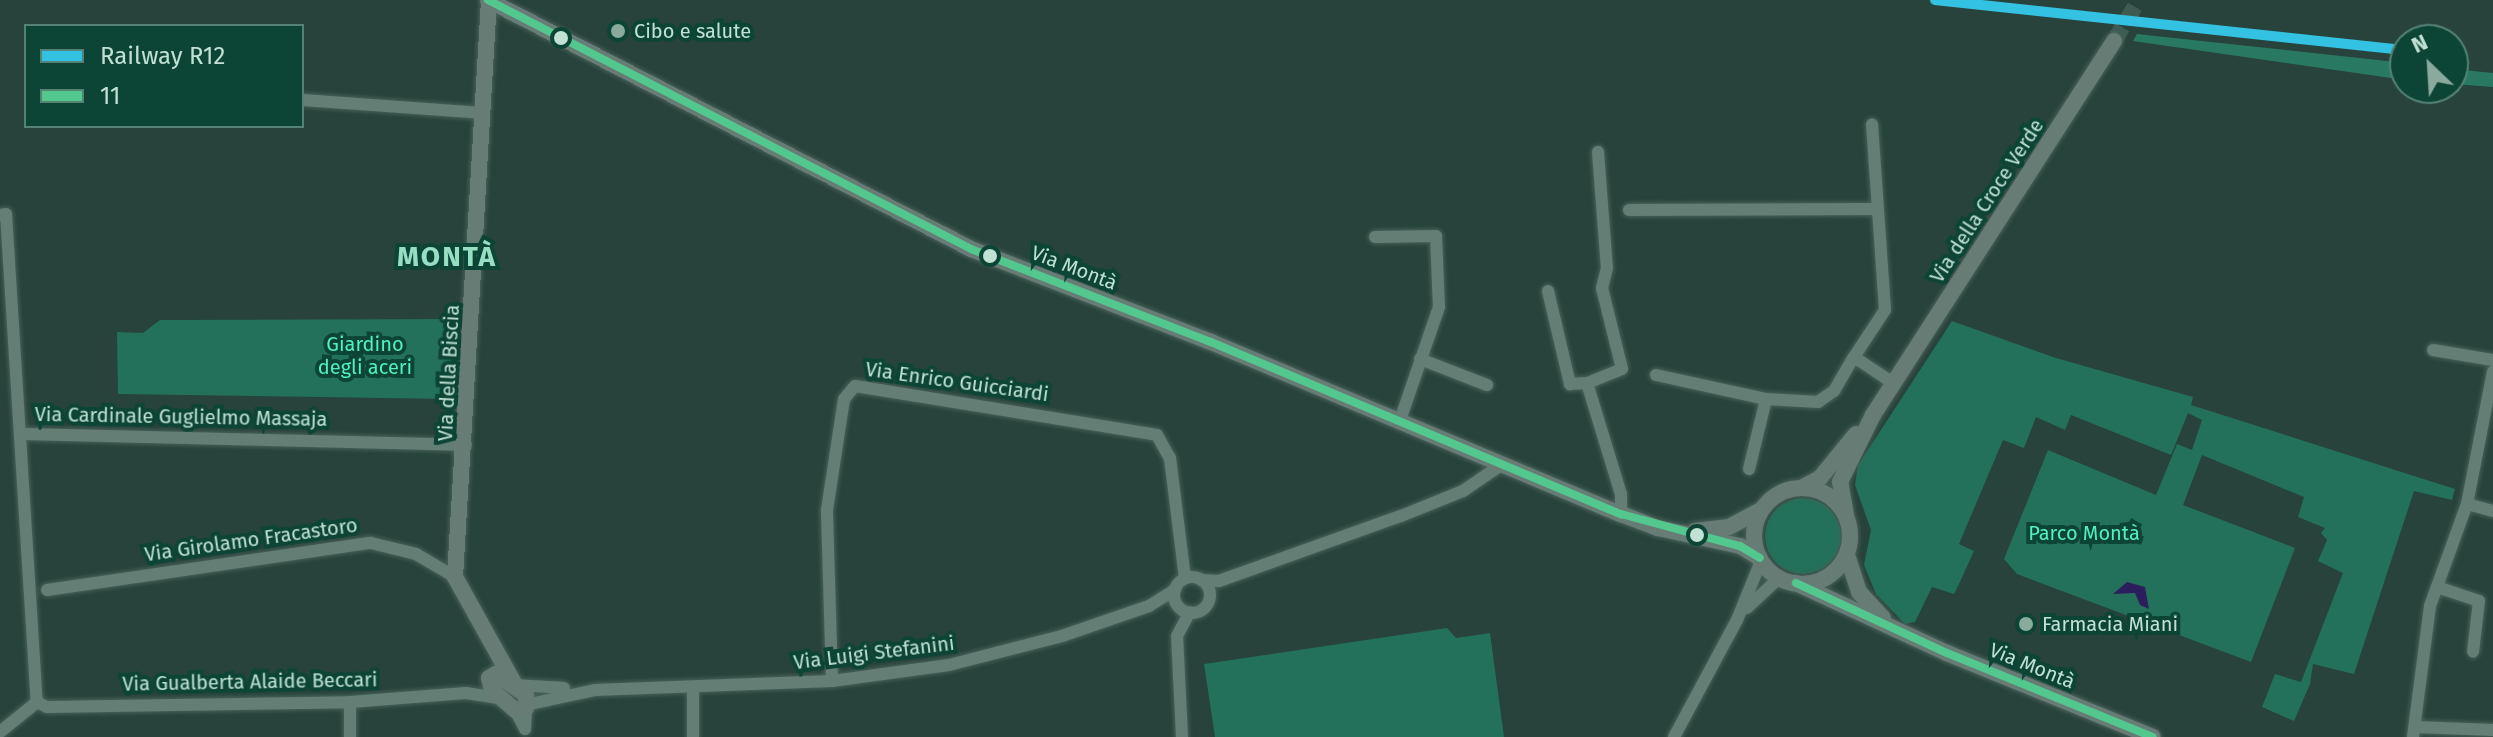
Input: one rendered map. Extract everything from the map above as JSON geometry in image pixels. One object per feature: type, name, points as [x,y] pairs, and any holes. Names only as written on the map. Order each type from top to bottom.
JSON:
[{"type":"main road","name":"Via della Biscia","points":[[455,577],[466,445],[489,0]]},
{"type":"main road","name":"Via Montà","points":[[489,0],[971,249],[1400,420],[1621,514],[1666,530],[1740,546],[1779,578],[2153,737]]},
{"type":"main road","name":"Via della Croce Verde","points":[[1846,515],[1840,482],[1873,415],[2114,41]]},
{"type":"main road","name":"Via della Croce Verde","points":[[1803,487],[1820,478],[1873,415]]},
{"type":"main road","name":"Via Montà","points":[[1666,530],[1720,529],[1761,510],[1786,490],[1803,487]]},
{"type":"main road","points":[[1803,487],[1824,492],[1846,515]]},
{"type":"main road","points":[[1760,560],[1754,534],[1761,510]]},
{"type":"main road","name":"Via Montà","points":[[1846,515],[1847,555],[1859,592],[1896,630]]},
{"type":"main road","points":[[1796,583],[1821,580],[1847,555]]},
{"type":"main road","points":[[455,577],[524,707]]},
{"type":"main road","points":[[492,642],[490,677],[501,698],[524,707]]},
{"type":"main road","points":[[490,677],[500,674],[515,685]]},
{"type":"street","points":[[304,100],[483,113]]},
{"type":"street","points":[[1656,375],[1766,399],[1818,402],[1834,391],[1885,310],[1872,124]]},
{"type":"street","points":[[1548,291],[1570,384],[1587,383],[1622,369],[1602,288],[1607,268],[1598,152]]},
{"type":"street","points":[[1629,210],[1876,209]]},
{"type":"street","points":[[0,215],[6,214],[20,434]]},
{"type":"street","points":[[1375,237],[1436,236],[1439,307],[1400,420]]},
{"type":"street","points":[[2433,350],[2493,360]]},
{"type":"street","points":[[1854,357],[1893,383]]},
{"type":"street","points":[[1420,359],[1487,385]]},
{"type":"street","points":[[2493,372],[2467,504],[2437,587],[2414,732],[2493,730]]},
{"type":"street","points":[[1587,383],[1621,494],[1621,514]]},
{"type":"street","name":"Via Enrico Guicciardi","points":[[832,681],[827,510],[841,409],[848,389],[855,386],[1157,435],[1170,458],[1185,578]]},
{"type":"street","points":[[1749,469],[1766,399]]},
{"type":"street","name":"Via Cardinale Guglielmo Massaja","points":[[37,702],[32,690],[20,434],[466,445]]},
{"type":"street","points":[[1185,578],[1219,581],[1440,501],[1501,465]]},
{"type":"street","points":[[2467,504],[2493,511]]},
{"type":"street","name":"Via Girolamo Fracastoro","points":[[47,590],[371,543],[416,554],[455,577]]},
{"type":"street","points":[[1674,737],[1737,620],[1760,560]]},
{"type":"street","name":"Via Luigi Stefanini","points":[[515,685],[595,690],[832,681],[995,656],[1149,606],[1175,590],[1185,578]]},
{"type":"street","points":[[1737,620],[1779,578]]},
{"type":"street","points":[[1201,580],[1209,592]]},
{"type":"street","points":[[1185,610],[1205,606],[1209,592],[1219,581]]},
{"type":"street","points":[[2437,587],[2479,601],[2473,652]]},
{"type":"street","points":[[1175,590],[1185,610],[1177,636],[1182,737]]},
{"type":"street","name":"Via Luigi Stefanini","points":[[1149,606],[1185,610]]},
{"type":"street","name":"Via Gualberta Alaide Beccari","points":[[466,693],[490,677]]},
{"type":"street","points":[[693,687],[693,737]]},
{"type":"street","name":"Via Luigi Stefanini","points":[[524,707],[595,690]]},
{"type":"street","name":"Via Gualberta Alaide Beccari","points":[[37,702],[47,707],[350,702],[466,693],[501,698]]},
{"type":"street","points":[[0,732],[37,702]]},
{"type":"street","points":[[350,702],[350,737]]},
{"type":"street","points":[[524,707],[525,733]]},
{"type":"green space","points":[[2137,34],[2389,61],[2389,78],[2133,41]]},
{"type":"green space","points":[[2469,71],[2493,73],[2493,87],[2469,85]]},
{"type":"green space","name":"Giardino degli aceri","points":[[453,319],[450,399],[118,394],[117,332],[143,333],[160,320]]},
{"type":"green space","name":"Parco Montà","points":[[1952,321],[2056,358],[2193,397],[2191,405],[2455,489],[2452,500],[2414,491],[2354,674],[2313,664],[2310,684],[2294,721],[2262,707],[2275,674],[2301,682],[2343,573],[2318,561],[2327,540],[2321,533],[2325,528],[2298,517],[2304,497],[2202,455],[2183,505],[2295,548],[2251,662],[2017,574],[2004,559],[2048,450],[2156,495],[2177,444],[2192,450],[2202,420],[2188,413],[2171,455],[2071,415],[2065,430],[2036,417],[2024,448],[2003,440],[1959,544],[1974,551],[1954,594],[1932,587],[1915,622],[1905,624],[1876,594],[1864,565],[1871,530],[1855,485],[1858,465]]},
{"type":"green space","points":[[1803,498],[1817,501],[1830,509],[1838,522],[1841,536],[1838,550],[1830,563],[1817,571],[1803,574],[1789,571],[1776,563],[1768,550],[1765,536],[1768,522],[1776,509],[1789,501]]},
{"type":"green space","points":[[1447,628],[1456,638],[1490,633],[1504,737],[1215,737],[1204,664]]},
{"type":"shaded area","points":[[2127,582],[2145,587],[2149,609],[2140,605],[2135,593],[2113,594]]},
{"type":"tunnel","points":[[2114,41],[2139,0]]},
{"type":"rail line","name":"R12","points":[[1935,0],[2389,48]]},
{"type":"transit line","name":"11","points":[[488,0],[971,249],[1211,342],[1621,514],[1740,546],[1760,558]]},
{"type":"transit line","name":"11","points":[[1796,583],[1947,653],[2153,737]]},
{"type":"place","name":"Cibo e salute","points":[[618,31]]},
{"type":"place","name":"Farmacia Miani","points":[[2026,624]]},
{"type":"district","name":"MONTÀ","points":[[447,257]]}]
